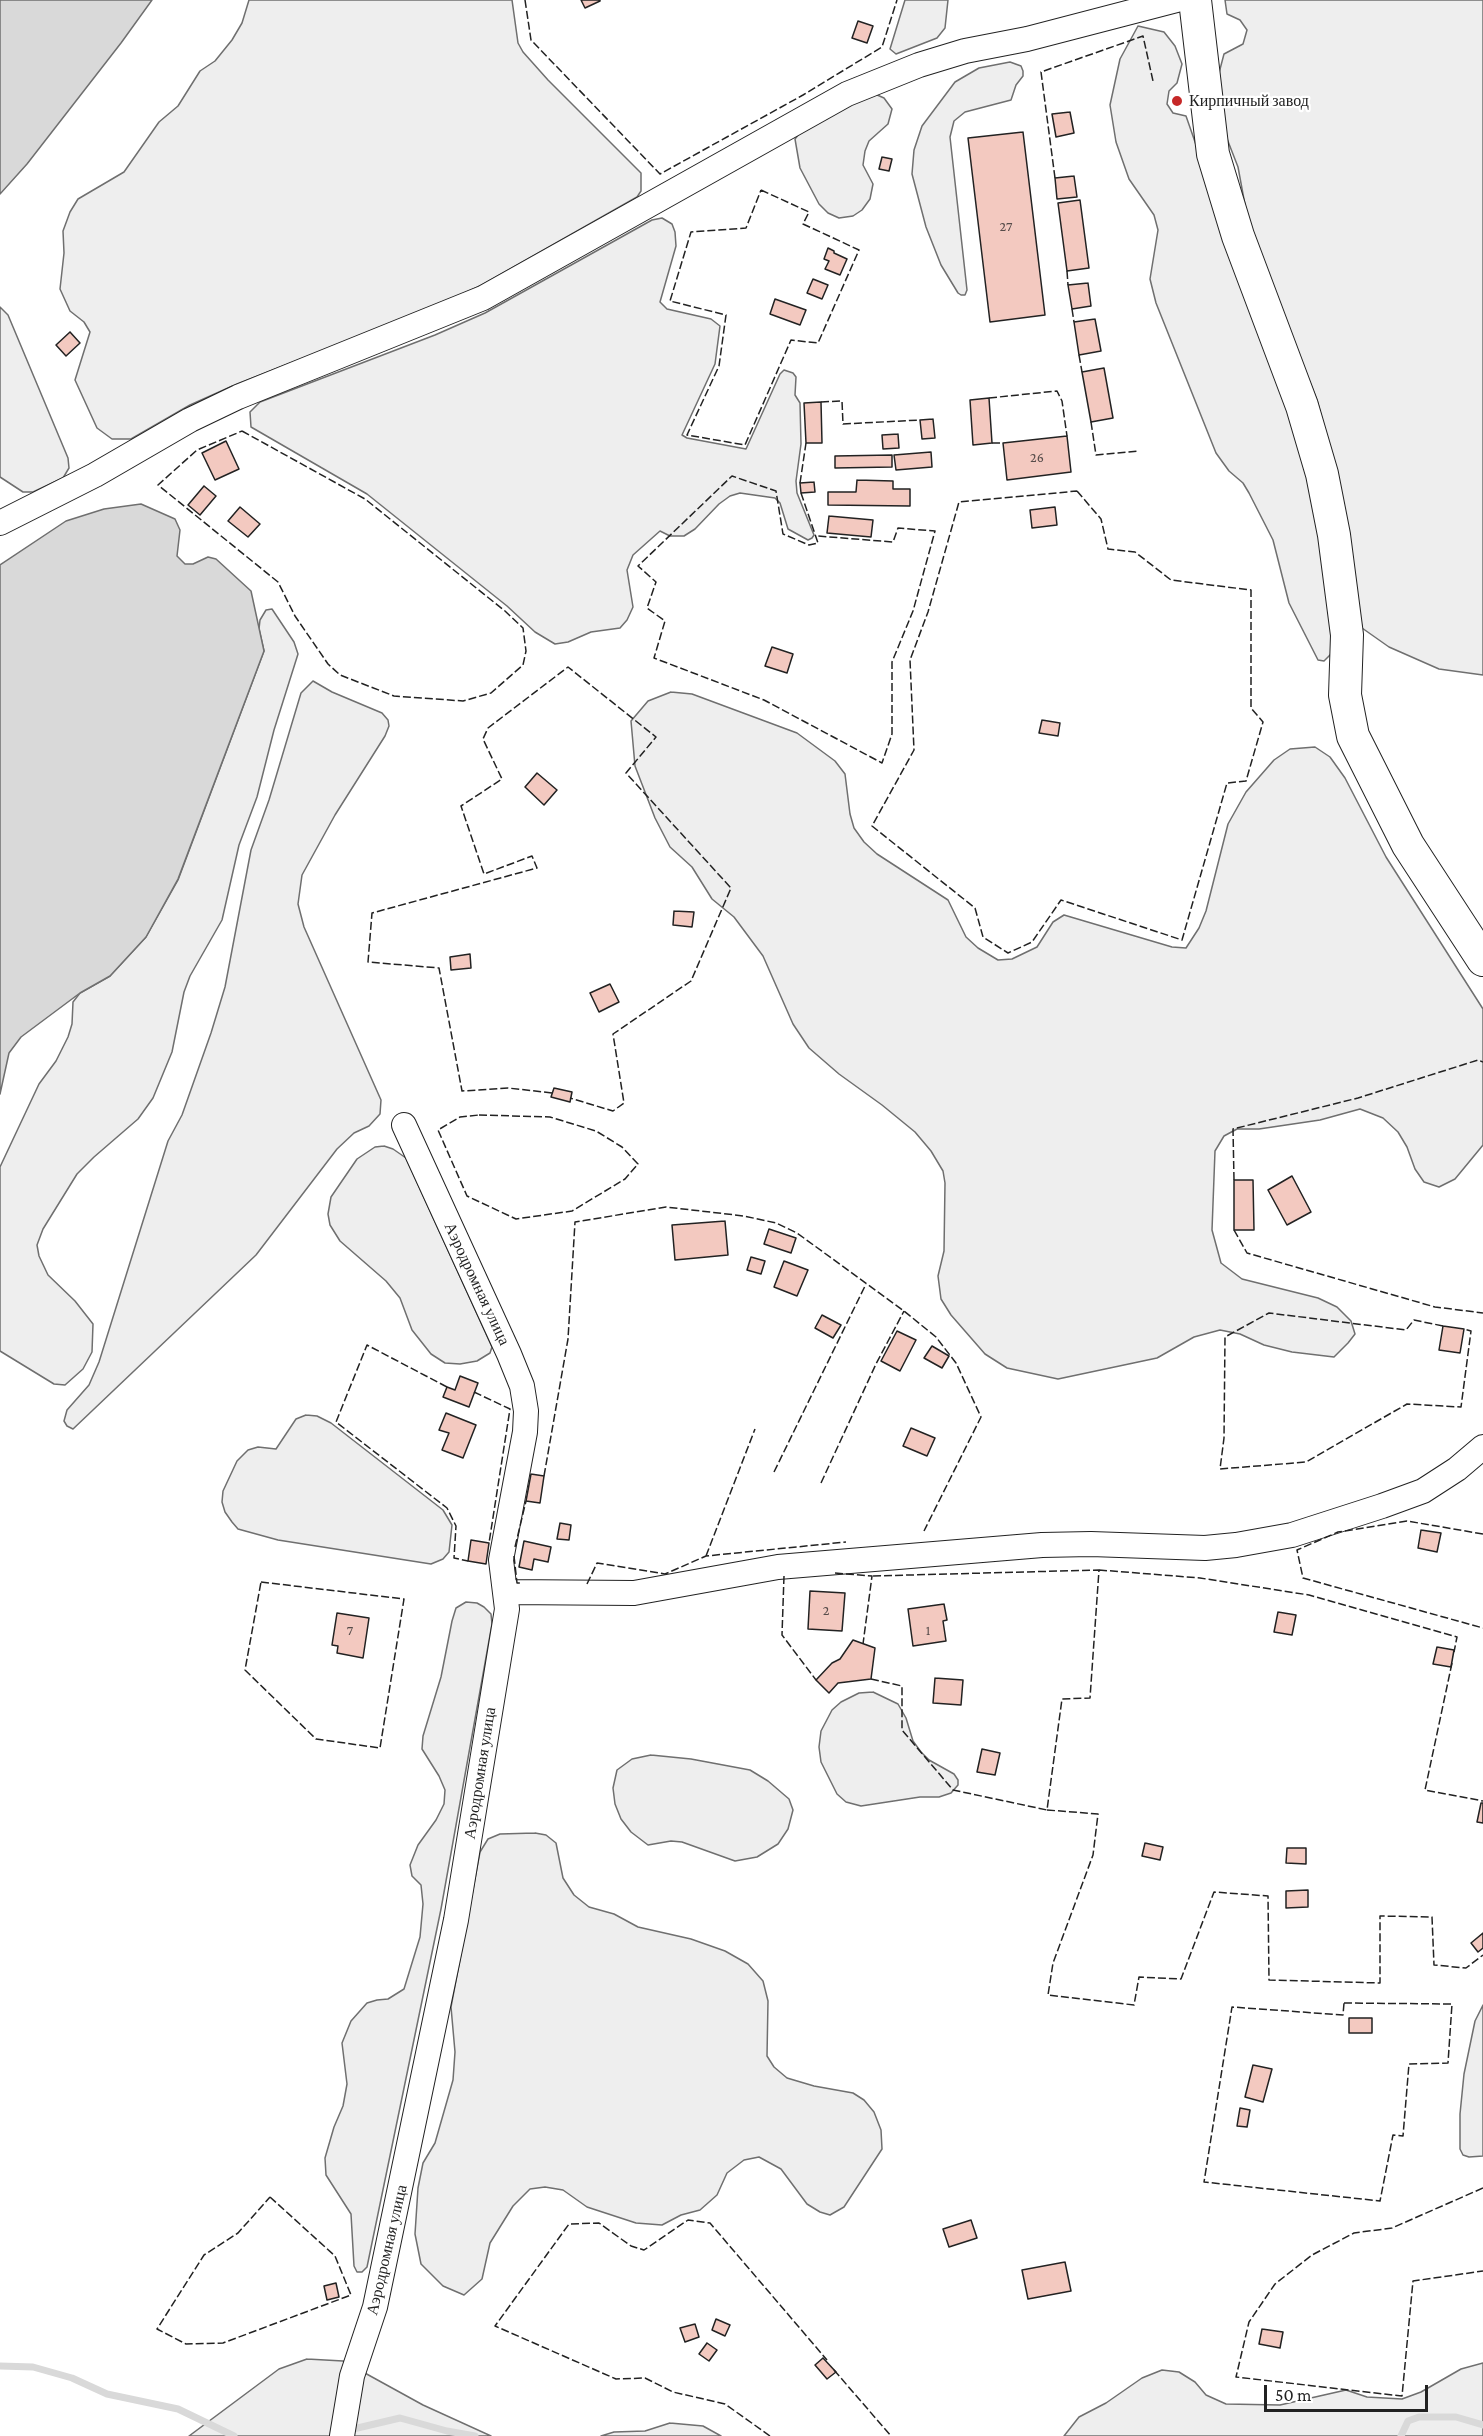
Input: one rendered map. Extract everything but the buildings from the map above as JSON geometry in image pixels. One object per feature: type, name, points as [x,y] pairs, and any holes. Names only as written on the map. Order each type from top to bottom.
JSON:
[{"type":"main road","points":[[1195,0],[1213,154],[1238,236],[1302,406],[1322,474],[1334,535],[1347,636],[1345,695],[1353,736],[1408,845],[1483,960]]},
{"type":"street","points":[[0,523],[95,475],[190,420],[238,397],[483,298],[847,94],[919,65],[965,51],[1027,39],[1177,0]]},
{"type":"street","name":"Аэродромная улица","points":[[342,2431],[352,2376],[375,2307],[456,1920],[507,1609],[507,1592],[501,1560],[525,1432],[526,1411],[522,1386],[404,1125]]},
{"type":"street","points":[[507,1592],[634,1593],[731,1574],[821,1562],[1042,1545],[1091,1544],[1205,1548],[1236,1545],[1292,1534],[1423,1491],[1457,1469],[1483,1447]]},
{"type":"shaded area","points":[[0,0],[152,0],[27,164],[0,194]]},
{"type":"shaded area","points":[[249,0],[512,0],[518,43],[523,52],[641,173],[641,191],[637,197],[482,285],[432,308],[237,384],[190,405],[131,439],[112,439],[97,428],[75,380],[90,332],[84,322],[70,311],[60,289],[64,253],[63,231],[78,199],[124,172],[159,122],[178,106],[200,71],[215,61],[232,40],[242,23]]},
{"type":"shaded area","points":[[905,0],[948,0],[945,28],[937,38],[896,54],[890,49]]},
{"type":"shaded area","points":[[1225,0],[1483,0],[1483,675],[1439,669],[1389,647],[1362,628],[1337,475],[1317,400],[1250,232],[1238,167],[1224,131],[1219,73],[1224,54],[1243,44],[1247,30],[1240,20],[1227,14]]},
{"type":"shaded area","points":[[1138,26],[1164,32],[1175,46],[1182,64],[1177,83],[1169,91],[1167,104],[1173,113],[1186,116],[1288,409],[1310,481],[1335,637],[1332,653],[1324,661],[1318,660],[1289,603],[1273,540],[1249,493],[1216,453],[1156,303],[1150,279],[1158,230],[1154,215],[1129,179],[1116,142],[1110,105],[1120,59]]},
{"type":"shaded area","points":[[1010,62],[1021,66],[1023,71],[1023,76],[1016,85],[1011,100],[965,112],[954,121],[950,137],[967,290],[965,295],[961,295],[941,265],[926,227],[912,174],[914,150],[922,126],[955,82],[979,68]]},
{"type":"shaded area","points":[[875,94],[884,98],[892,109],[888,124],[869,141],[865,151],[863,165],[873,184],[870,199],[862,210],[853,216],[839,218],[828,213],[819,204],[800,168],[795,139],[802,130],[864,95]]},
{"type":"shaded area","points":[[662,218],[672,224],[676,246],[660,302],[667,309],[711,319],[720,326],[715,364],[682,435],[687,438],[746,449],[780,374],[784,370],[793,373],[796,377],[795,395],[800,403],[801,444],[796,481],[797,493],[814,535],[812,538],[808,540],[788,529],[780,503],[775,498],[740,493],[730,496],[695,529],[684,536],[670,536],[660,531],[633,555],[627,570],[633,607],[620,628],[591,632],[568,642],[555,644],[535,632],[507,606],[367,494],[251,427],[250,412],[260,402],[435,335],[485,313],[652,220]]},
{"type":"shaded area","points":[[0,307],[8,315],[68,458],[69,468],[63,478],[33,492],[23,492],[0,477]]},
{"type":"shaded area","points":[[141,504],[175,519],[180,530],[177,556],[185,564],[193,564],[208,557],[216,559],[251,591],[264,651],[178,879],[146,937],[110,976],[80,993],[21,1037],[9,1053],[0,1094],[0,565],[66,521],[104,509]]},
{"type":"shaded area","points":[[272,609],[294,642],[298,654],[274,730],[257,797],[239,845],[222,920],[190,976],[184,992],[172,1052],[153,1098],[138,1119],[77,1174],[43,1229],[37,1245],[39,1256],[48,1275],[75,1301],[93,1324],[92,1352],[83,1369],[65,1385],[54,1384],[0,1351],[0,1167],[39,1084],[56,1061],[68,1037],[72,1024],[73,1002],[80,993],[110,976],[146,937],[178,880],[264,651],[259,629],[260,620],[266,610]]},
{"type":"shaded area","points":[[313,681],[332,692],[382,713],[388,720],[389,726],[302,875],[298,904],[304,927],[381,1100],[380,1114],[369,1126],[354,1133],[337,1149],[256,1255],[73,1429],[64,1421],[67,1410],[89,1385],[99,1362],[168,1141],[182,1115],[211,1033],[225,987],[251,850],[269,800],[301,693]]},
{"type":"shaded area","points":[[671,692],[692,694],[797,733],[835,761],[845,774],[850,814],[854,828],[864,842],[877,854],[948,900],[966,937],[978,948],[998,960],[1012,959],[1037,947],[1053,922],[1064,915],[1172,947],[1186,948],[1199,928],[1206,911],[1228,824],[1246,792],[1274,760],[1290,749],[1315,747],[1330,757],[1345,778],[1386,857],[1483,1009],[1483,1145],[1455,1179],[1439,1187],[1424,1182],[1415,1169],[1407,1147],[1398,1132],[1383,1118],[1360,1109],[1320,1120],[1259,1129],[1237,1129],[1224,1136],[1215,1151],[1212,1230],[1221,1263],[1242,1279],[1318,1298],[1337,1307],[1351,1321],[1355,1334],[1348,1343],[1334,1357],[1292,1352],[1264,1345],[1240,1334],[1220,1330],[1194,1337],[1157,1358],[1058,1379],[1007,1368],[985,1354],[951,1315],[941,1299],[938,1276],[944,1251],[945,1183],[943,1171],[931,1151],[915,1132],[809,1048],[793,1024],[763,956],[734,917],[712,899],[692,867],[670,847],[655,818],[635,766],[631,721],[648,701]]},
{"type":"shaded area","points":[[384,1146],[406,1158],[492,1347],[490,1353],[477,1361],[460,1364],[445,1363],[431,1354],[412,1330],[400,1298],[386,1281],[340,1241],[330,1225],[328,1214],[331,1197],[357,1159],[375,1147]]},
{"type":"shaded area","points":[[306,1415],[317,1416],[331,1423],[443,1510],[452,1525],[449,1552],[443,1559],[431,1564],[278,1540],[238,1529],[225,1512],[222,1502],[223,1491],[237,1461],[248,1450],[258,1447],[276,1449],[296,1419]]},
{"type":"shaded area","points":[[466,1602],[477,1603],[484,1607],[491,1614],[492,1624],[441,1909],[367,2267],[362,2272],[357,2272],[354,2266],[351,2214],[326,2175],[325,2158],[343,2106],[347,2084],[342,2043],[351,2021],[367,2003],[388,1999],[404,1989],[420,1937],[423,1904],[421,1885],[412,1876],[410,1865],[418,1845],[436,1820],[444,1804],[445,1790],[422,1749],[423,1736],[441,1677],[456,1608]]},
{"type":"shaded area","points":[[873,1692],[898,1704],[906,1718],[913,1741],[921,1752],[929,1760],[954,1774],[958,1785],[951,1793],[939,1797],[920,1797],[861,1806],[846,1802],[837,1794],[821,1762],[819,1747],[821,1731],[832,1710],[841,1702],[859,1693]]},
{"type":"shaded area","points":[[651,1755],[691,1759],[750,1770],[768,1781],[789,1799],[793,1810],[788,1829],[778,1844],[757,1857],[735,1861],[682,1842],[671,1841],[648,1845],[631,1832],[621,1819],[615,1804],[613,1788],[617,1770],[632,1759]]},
{"type":"shaded area","points":[[500,1834],[546,1835],[556,1843],[563,1878],[574,1895],[589,1907],[614,1914],[638,1927],[691,1939],[725,1951],[748,1964],[763,1981],[768,2001],[767,2056],[774,2067],[787,2078],[814,2086],[853,2093],[864,2100],[874,2112],[881,2130],[882,2149],[844,2207],[830,2215],[820,2212],[807,2204],[781,2169],[759,2157],[744,2160],[727,2173],[717,2195],[700,2210],[681,2215],[662,2225],[636,2223],[587,2207],[563,2190],[545,2187],[530,2189],[513,2206],[490,2243],[482,2279],[464,2295],[443,2286],[421,2264],[415,2234],[418,2188],[423,2163],[435,2143],[453,2080],[455,2052],[451,2007],[480,1852],[488,1839]]},
{"type":"shaded area","points":[[1483,2005],[1483,2156],[1469,2157],[1463,2155],[1460,2149],[1460,2114],[1464,2074],[1475,2021]]},
{"type":"shaded area","points":[[307,2359],[343,2361],[423,2405],[491,2436],[189,2436],[279,2369]]},
{"type":"shaded area","points":[[1483,2363],[1483,2436],[1064,2436],[1079,2417],[1106,2403],[1142,2378],[1162,2370],[1179,2372],[1195,2382],[1206,2395],[1226,2404],[1280,2405],[1346,2390],[1367,2397],[1402,2399],[1421,2392],[1461,2369]]},
{"type":"shaded area","points":[[670,2423],[703,2426],[721,2436],[601,2436],[614,2432],[645,2431]]},
{"type":"waterway","points":[[0,2366],[33,2367],[72,2378],[107,2394],[178,2409],[234,2436]]},
{"type":"waterway","points":[[1401,2436],[1408,2421],[1419,2417],[1456,2417],[1483,2425]]},
{"type":"waterway","points":[[349,2430],[400,2418],[475,2436]]},
{"type":"fence","points":[[525,0],[531,40],[660,174],[803,95],[882,47],[897,0]]},
{"type":"fence","points":[[1055,178],[1041,72],[1143,36],[1153,81]]},
{"type":"fence","points":[[761,190],[809,212],[803,224],[859,250],[818,343],[791,340],[745,445],[687,435],[719,366],[726,315],[670,301],[691,232],[746,228],[761,190]]},
{"type":"fence","points":[[1067,271],[1068,285]]},
{"type":"fence","points":[[1072,309],[1074,322]]},
{"type":"fence","points":[[1079,355],[1082,372]]},
{"type":"fence","points":[[989,398],[1057,391],[1062,401],[1067,436]]},
{"type":"fence","points":[[821,402],[842,401],[843,424],[920,420]]},
{"type":"fence","points":[[1091,422],[1096,455],[1138,451]]},
{"type":"fence","points":[[242,431],[365,499],[505,611],[523,628],[526,651],[523,665],[491,693],[463,701],[394,696],[340,675],[328,664],[295,616],[278,582],[158,485],[197,450],[242,431]]},
{"type":"fence","points":[[800,483],[806,443]]},
{"type":"fence","points":[[992,443],[1003,443]]},
{"type":"fence","points":[[801,493],[818,543],[809,545],[783,534],[776,491],[732,476],[638,566],[656,582],[647,608],[665,621],[654,658],[764,700],[882,763],[892,734],[892,662],[913,611],[935,531],[898,528],[893,542],[817,536]]},
{"type":"fence","points":[[1077,491],[1101,519],[1108,549],[1135,552],[1171,580],[1251,590],[1251,708],[1263,722],[1246,781],[1227,783],[1182,940],[1061,900],[1032,942],[1008,953],[983,937],[975,908],[872,826],[914,750],[910,660],[928,612],[959,502],[1077,491]]},
{"type":"fence","points":[[552,1093],[508,1088],[462,1091],[439,968],[368,962],[372,913],[537,868],[532,856],[484,874],[461,806],[502,779],[483,739],[488,728],[568,667],[656,737],[626,773],[731,888],[691,981],[613,1034],[624,1103],[613,1111],[570,1098]]},
{"type":"fence","points":[[1234,1180],[1233,1129],[1358,1098],[1478,1060],[1483,1062]]},
{"type":"fence","points":[[479,1115],[550,1117],[596,1131],[622,1147],[638,1164],[625,1179],[572,1211],[516,1219],[467,1196],[438,1130],[460,1117],[479,1115]]},
{"type":"fence","points":[[544,1476],[568,1339],[575,1222],[666,1207],[744,1216],[776,1223],[797,1233],[936,1337],[956,1363],[981,1417],[924,1531]]},
{"type":"fence","points":[[1234,1230],[1247,1253],[1435,1307],[1483,1313]]},
{"type":"fence","points":[[774,1472],[866,1284]]},
{"type":"fence","points":[[821,1483],[876,1364],[904,1311]]},
{"type":"fence","points":[[1443,1326],[1414,1320],[1406,1330],[1269,1313],[1225,1337],[1224,1438],[1220,1469],[1306,1462],[1407,1404],[1461,1407],[1471,1331],[1464,1329]]},
{"type":"fence","points":[[447,1387],[367,1345],[336,1422],[447,1508],[456,1526],[454,1558],[468,1561]]},
{"type":"fence","points":[[474,1392],[510,1409],[489,1543]]},
{"type":"fence","points":[[706,1556],[755,1429]]},
{"type":"fence","points":[[515,1547],[526,1501]]},
{"type":"fence","points":[[1483,1534],[1407,1521],[1338,1532],[1297,1550],[1303,1578],[1483,1628]]},
{"type":"fence","points":[[587,1584],[597,1563],[665,1574],[706,1556],[846,1542]]},
{"type":"fence","points":[[514,1556],[517,1583],[521,1583]]},
{"type":"fence","points":[[1099,1570],[1200,1578],[1309,1595],[1457,1637],[1454,1652]]},
{"type":"fence","points":[[871,1679],[902,1686],[902,1730],[953,1790],[1047,1810],[1062,1699],[1090,1698],[1099,1570],[872,1576]]},
{"type":"fence","points":[[835,1573],[872,1576],[863,1644]]},
{"type":"fence","points":[[784,1576],[782,1635],[816,1680]]},
{"type":"fence","points":[[261,1582],[404,1599],[380,1748],[316,1739],[245,1670],[261,1582]]},
{"type":"fence","points":[[1452,1663],[1425,1790],[1483,1801]]},
{"type":"fence","points":[[1047,1810],[1098,1814],[1093,1855],[1053,1963],[1048,1995],[1134,2005],[1139,1977],[1181,1979],[1214,1892],[1268,1896],[1269,1980],[1380,1983],[1380,1916],[1432,1917],[1434,1965],[1466,1968],[1483,1955]]},
{"type":"fence","points":[[1344,2003],[1452,2004],[1448,2063],[1409,2064],[1403,2136],[1393,2135],[1380,2201],[1204,2182],[1232,2007],[1343,2015],[1344,2003]]},
{"type":"fence","points":[[1483,2188],[1392,2228],[1354,2233],[1312,2255],[1275,2284],[1249,2322],[1236,2377],[1402,2396],[1413,2281],[1483,2271]]},
{"type":"fence","points":[[270,2197],[335,2256],[351,2295],[223,2343],[186,2344],[157,2329],[204,2255],[238,2233],[270,2197]]},
{"type":"fence","points":[[770,2436],[725,2404],[673,2392],[645,2378],[616,2379],[495,2326],[569,2224],[599,2223],[631,2246],[644,2250],[688,2220],[710,2223],[827,2360]]},
{"type":"fence","points":[[834,2370],[891,2436]]},
{"type":"place","name":"Кирпичный завод","points":[[1177,101]]}]
